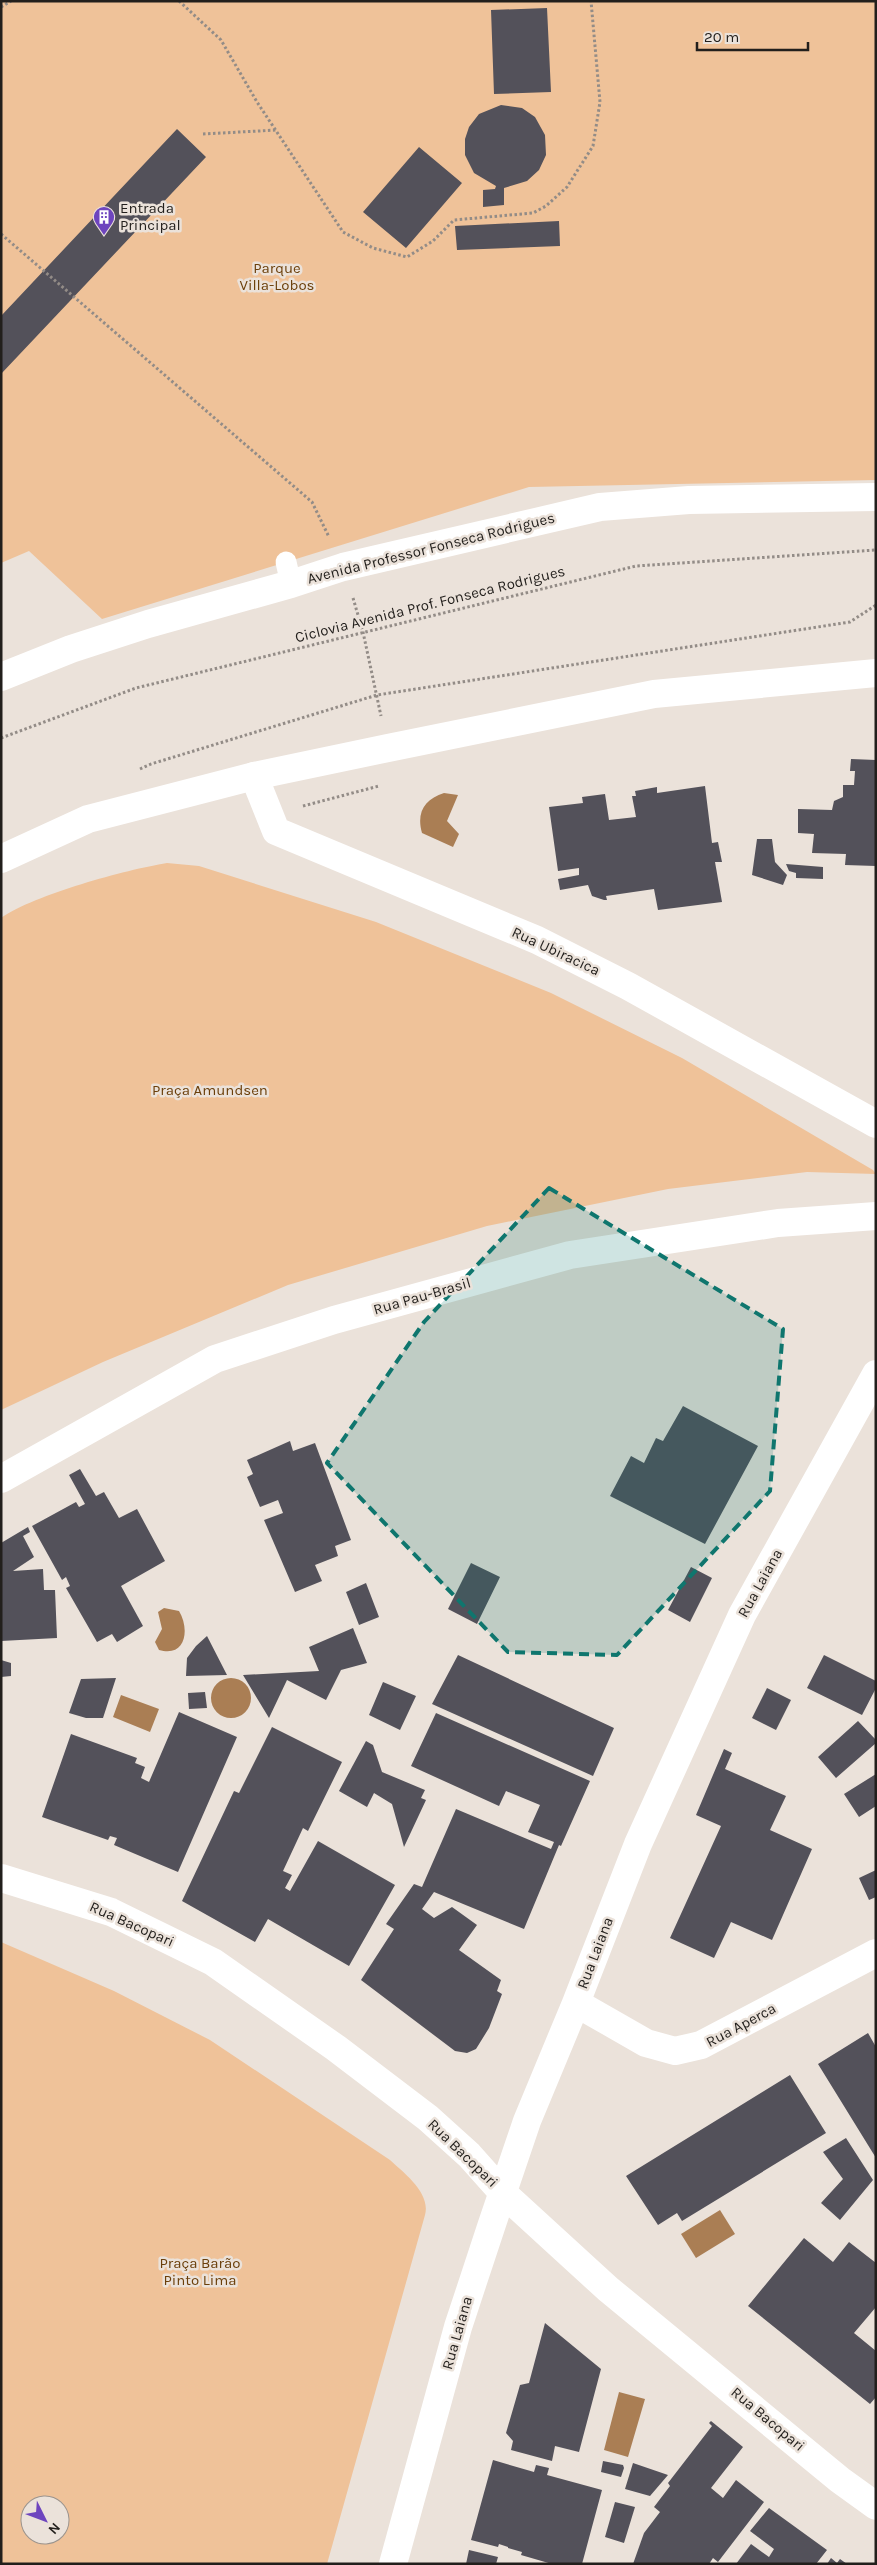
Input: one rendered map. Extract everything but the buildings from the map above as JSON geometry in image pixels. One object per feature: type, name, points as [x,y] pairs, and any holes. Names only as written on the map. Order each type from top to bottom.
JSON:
[{"type":"main road","name":"Avenida Professor Fonseca Rodrigues","points":[[1,677],[71,649],[148,624],[288,573],[343,567],[600,507],[689,500],[876,497]]},
{"type":"main road","points":[[1,859],[88,819],[254,776],[654,694],[876,673]]},
{"type":"main road","name":"Rua Ubiracica","points":[[254,776],[276,832],[537,940],[628,986],[876,1124]]},
{"type":"main road","name":"Rua Pau-Brasil","points":[[1,1480],[215,1359],[334,1320],[570,1255],[778,1224],[876,1216]]},
{"type":"main road","name":"Rua Laiana","points":[[393,2564],[458,2327],[526,2121],[576,2002],[638,1844],[742,1615],[876,1374]]},
{"type":"main road","name":"Rua Bacopari","points":[[1,1878],[111,1912],[213,1962],[336,2048],[428,2118],[469,2154],[502,2192],[608,2289],[840,2480],[876,2506]]},
{"type":"main road","name":"Rua Aperca","points":[[576,2002],[646,2043],[675,2051],[701,2046],[876,1954]]},
{"type":"path","points":[[1,7],[11,1]]},
{"type":"path","points":[[178,1],[221,40],[257,102],[342,232],[373,248],[407,257],[433,241],[454,220],[533,213],[546,206],[567,187],[593,146],[600,102],[591,1]]},
{"type":"path","points":[[203,134],[277,130]]},
{"type":"path","points":[[1,234],[312,502],[343,567],[363,632],[388,748]]},
{"type":"path","name":"Ciclovia Avenida Prof. Fonseca Rodrigues","points":[[1,738],[136,688],[636,566],[876,550]]},
{"type":"path","points":[[134,772],[152,764],[377,695],[850,622],[876,605]]},
{"type":"highlighted area","points":[[549,1188],[783,1329],[770,1491],[617,1655],[508,1652],[327,1463],[424,1322]]},
{"type":"green space","name":"Parque Villa-Lobos","points":[[1,1],[876,1],[876,480],[529,487],[102,619],[29,551],[1,563]]},
{"type":"green space","name":"Praça Amundsen","points":[[167,863],[199,866],[376,922],[551,993],[682,1058],[873,1170],[876,1174],[807,1172],[668,1189],[487,1226],[288,1285],[103,1362],[1,1410],[1,918],[36,900],[81,884]]},
{"type":"green space","name":"Praça Barão Pinto Lima","points":[[1,1942],[114,1991],[210,2040],[390,2160],[409,2177],[420,2191],[426,2207],[425,2215],[327,2564],[1,2564]]},
{"type":"shaded area","points":[[444,793],[458,795],[447,821],[459,834],[453,847],[422,833],[420,825],[421,813],[427,803]]},
{"type":"shaded area","points":[[164,1608],[179,1611],[182,1618],[185,1633],[180,1646],[175,1650],[159,1650],[155,1642],[162,1629],[158,1612]]},
{"type":"shaded area","points":[[227,1678],[235,1678],[242,1681],[248,1687],[251,1698],[248,1709],[242,1715],[235,1718],[227,1718],[220,1715],[214,1709],[211,1702],[211,1694],[214,1687],[220,1681]]},
{"type":"shaded area","points":[[121,1695],[159,1709],[150,1732],[113,1717]]},
{"type":"shaded area","points":[[720,2210],[735,2234],[696,2258],[681,2234]]},
{"type":"shaded area","points":[[619,2392],[645,2399],[628,2457],[604,2450]]},
{"type":"place","name":"Entrada Principal","points":[[104,236]]}]
